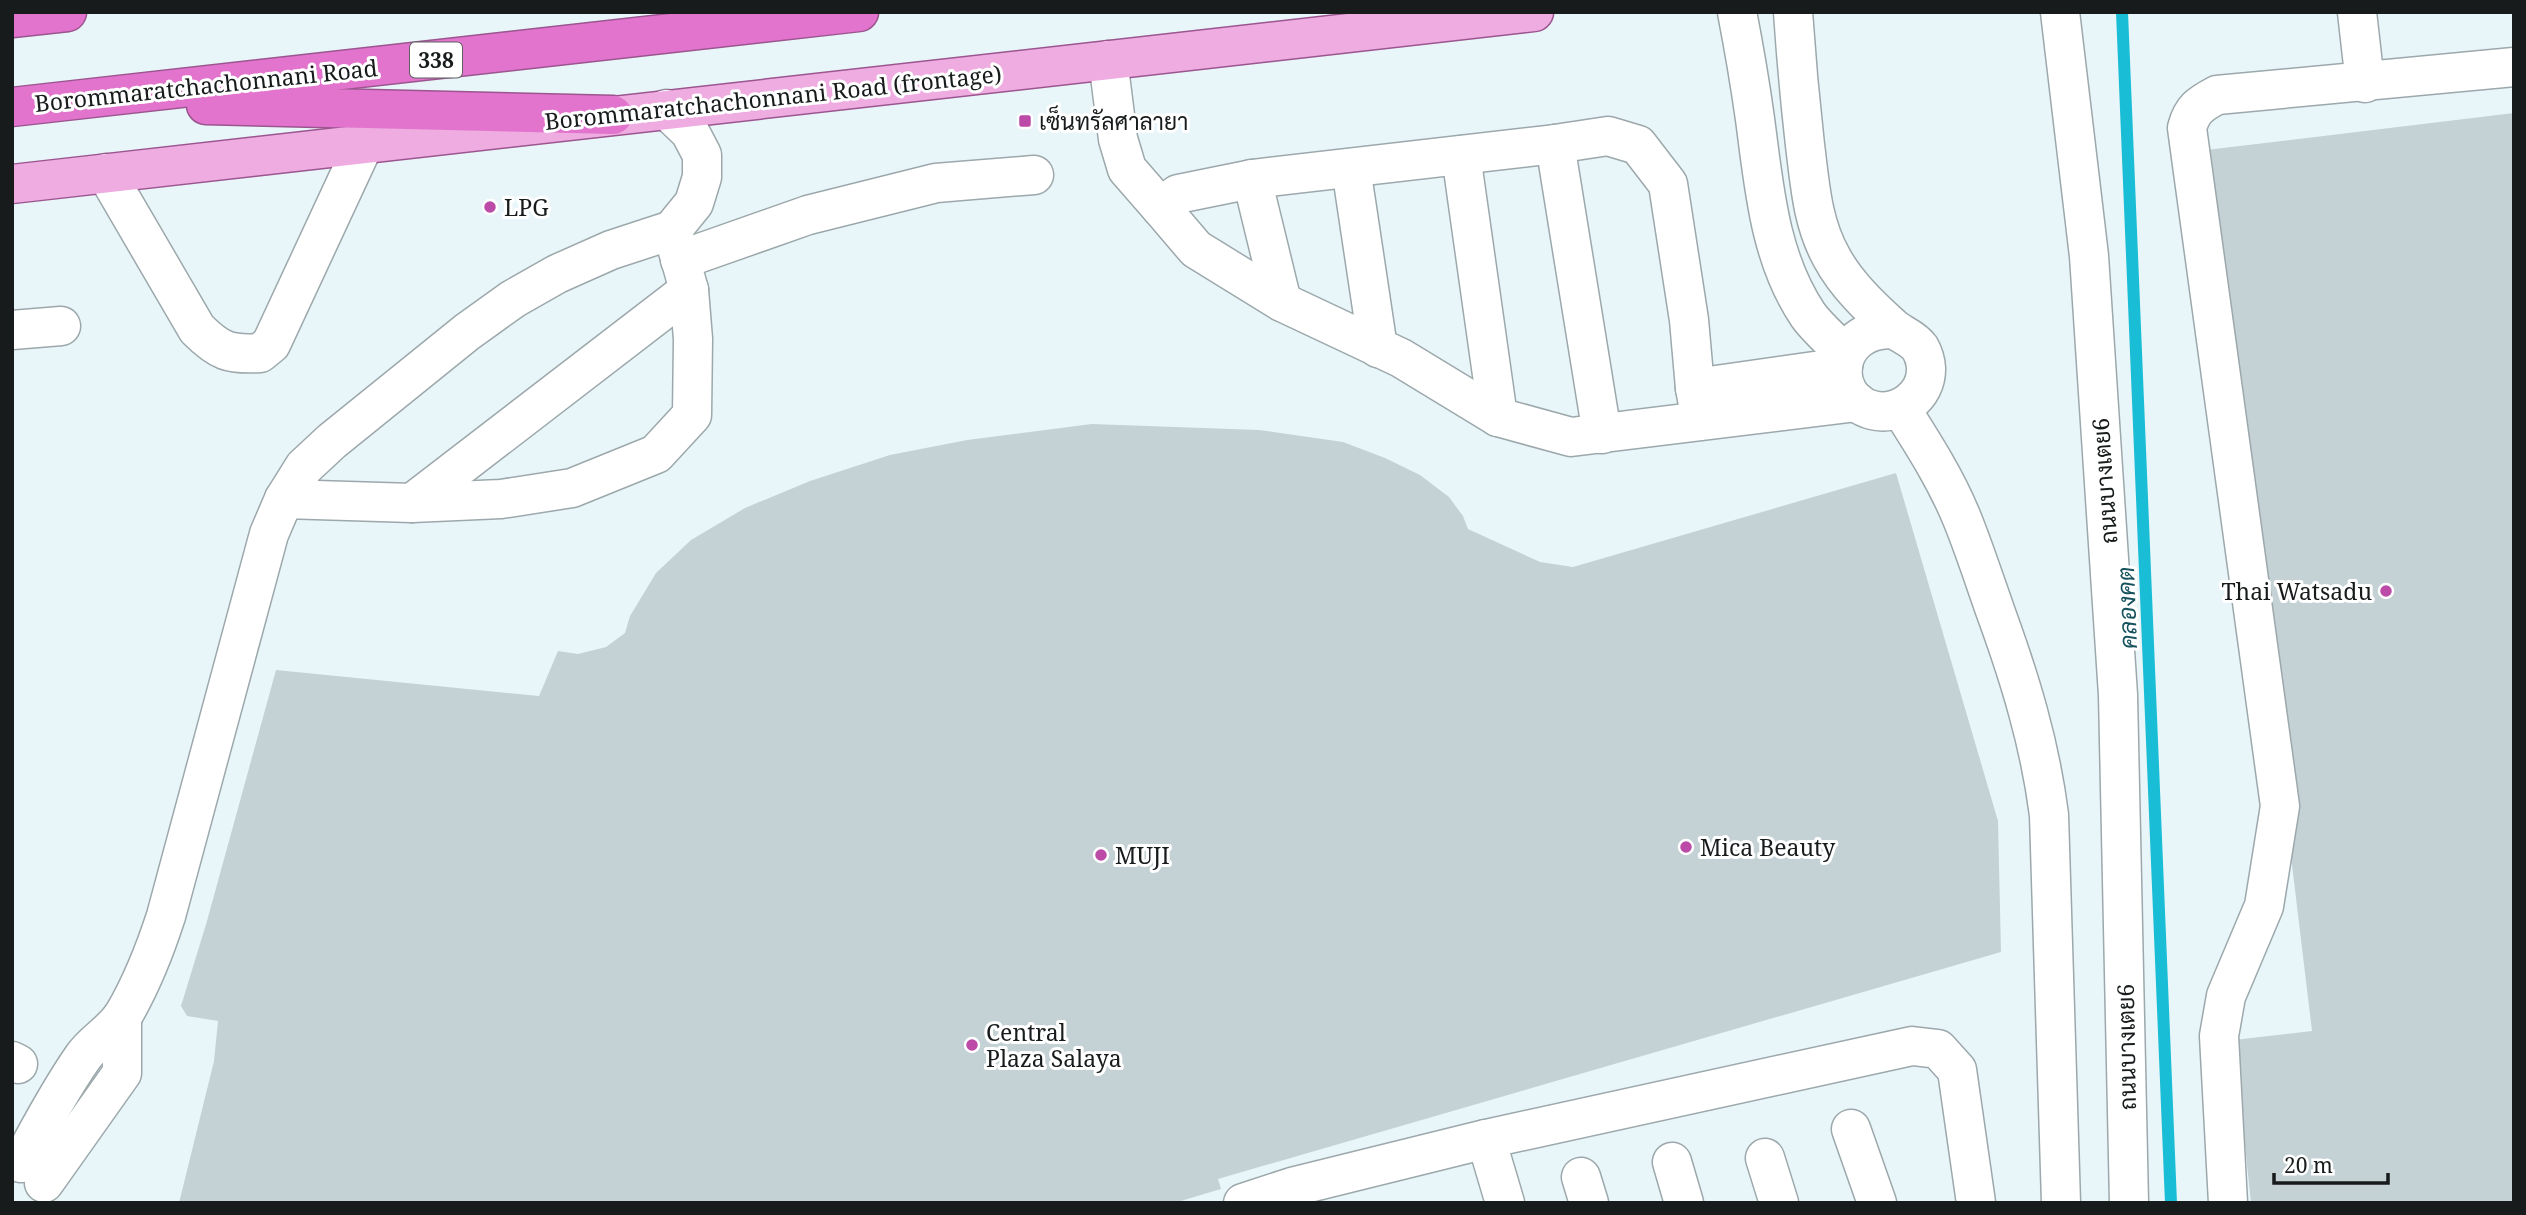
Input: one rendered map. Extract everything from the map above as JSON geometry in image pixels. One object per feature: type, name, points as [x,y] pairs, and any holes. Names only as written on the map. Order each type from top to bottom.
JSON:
[{"type":"highway","points":[[12,18],[67,12]]},
{"type":"highway","name":"Borommaratchachonnani Road","points":[[12,107],[859,12]]},
{"type":"highway","points":[[70,100],[613,115]]},
{"type":"main road","name":"Borommaratchachonnani Road (frontage)","points":[[12,184],[1534,12]]},
{"type":"street","points":[[1737,12],[1747,61],[1767,208],[1778,252],[1790,283],[1809,317],[1844,360]]},
{"type":"street","points":[[1793,12],[1812,200],[1819,232],[1846,281],[1893,329],[1909,337],[1921,350],[1926,366],[1924,384],[1915,398],[1901,409],[1885,412],[1870,410],[1857,402],[1846,387],[1844,360],[1853,341],[1865,333],[1893,329]]},
{"type":"street","name":"ถนนบางเตย6","points":[[2060,12],[2089,256],[2118,695],[2129,1203]]},
{"type":"street","points":[[2357,12],[2365,83]]},
{"type":"street","points":[[1108,60],[1118,139],[1127,169],[1196,249],[1282,302],[1401,358],[1498,417],[1571,437],[1602,434],[1844,360]]},
{"type":"street","points":[[2228,1203],[2219,1036],[2226,996],[2264,906],[2280,806],[2187,128],[2191,113],[2200,104],[2217,95],[2514,67]]},
{"type":"street","points":[[284,499],[412,503],[501,499],[572,488],[656,454],[692,415],[693,339],[681,260],[702,177],[702,155],[690,132],[666,109]]},
{"type":"street","points":[[1161,208],[1178,194],[1252,179],[1608,136],[1639,145],[1668,184],[1689,320],[1698,405]]},
{"type":"street","points":[[106,173],[197,330],[209,342],[226,352],[260,353],[271,344],[363,144]]},
{"type":"street","points":[[1555,144],[1602,434]]},
{"type":"street","points":[[1461,155],[1498,417]]},
{"type":"street","points":[[1350,168],[1378,348]]},
{"type":"street","points":[[412,503],[681,260],[808,215],[936,183],[1034,175]]},
{"type":"street","points":[[1252,179],[1282,302]]},
{"type":"street","points":[[36,1185],[50,1110],[85,1054],[122,1017],[142,981],[166,916],[269,534],[284,499],[304,467],[332,441],[467,332],[513,299],[557,274],[600,255],[681,260]]},
{"type":"street","points":[[12,330],[61,326]]},
{"type":"street","points":[[1698,405],[1857,402]]},
{"type":"street","points":[[1901,409],[1927,450],[1963,521],[2031,715],[2043,766],[2049,815],[2061,1203]]},
{"type":"street","points":[[1243,1203],[1292,1187],[1486,1139],[1912,1046],[1938,1049],[1957,1070],[1976,1203]]},
{"type":"street","points":[[1851,1129],[1877,1203]]},
{"type":"street","points":[[1486,1139],[1504,1203]]},
{"type":"street","points":[[1765,1158],[1779,1203]]},
{"type":"street","points":[[1672,1162],[1684,1203]]},
{"type":"building","name":"Thai Watsadu","points":[[2514,113],[2514,1203],[2251,1203],[2234,1040],[2312,1031],[2206,150]]},
{"type":"building","points":[[1092,424],[1259,430],[1343,442],[1420,475],[1449,497],[1463,516],[1468,529],[1540,562],[1573,567],[1896,473],[1998,821],[2001,952],[1218,1179],[1221,1189],[1174,1203],[179,1203],[214,1061],[218,1021],[187,1016],[181,1006],[276,670],[539,696],[558,651],[578,654],[606,647],[625,633],[630,616],[656,573],[691,540],[745,508],[810,481],[890,455],[967,440]]},
{"type":"waterway","name":"คลองคต","points":[[2122,12],[2171,1203]]},
{"type":"place","name":"เซ็นทรัลศาลายา","points":[[1025,121]]},
{"type":"place","name":"LPG","points":[[490,207]]},
{"type":"place","name":"Thai Watsadu","points":[[2386,591]]},
{"type":"place","name":"Mica Beauty","points":[[1686,847]]},
{"type":"place","name":"MUJI","points":[[1101,855]]},
{"type":"place","name":"Central Plaza Salaya","points":[[972,1045]]}]
